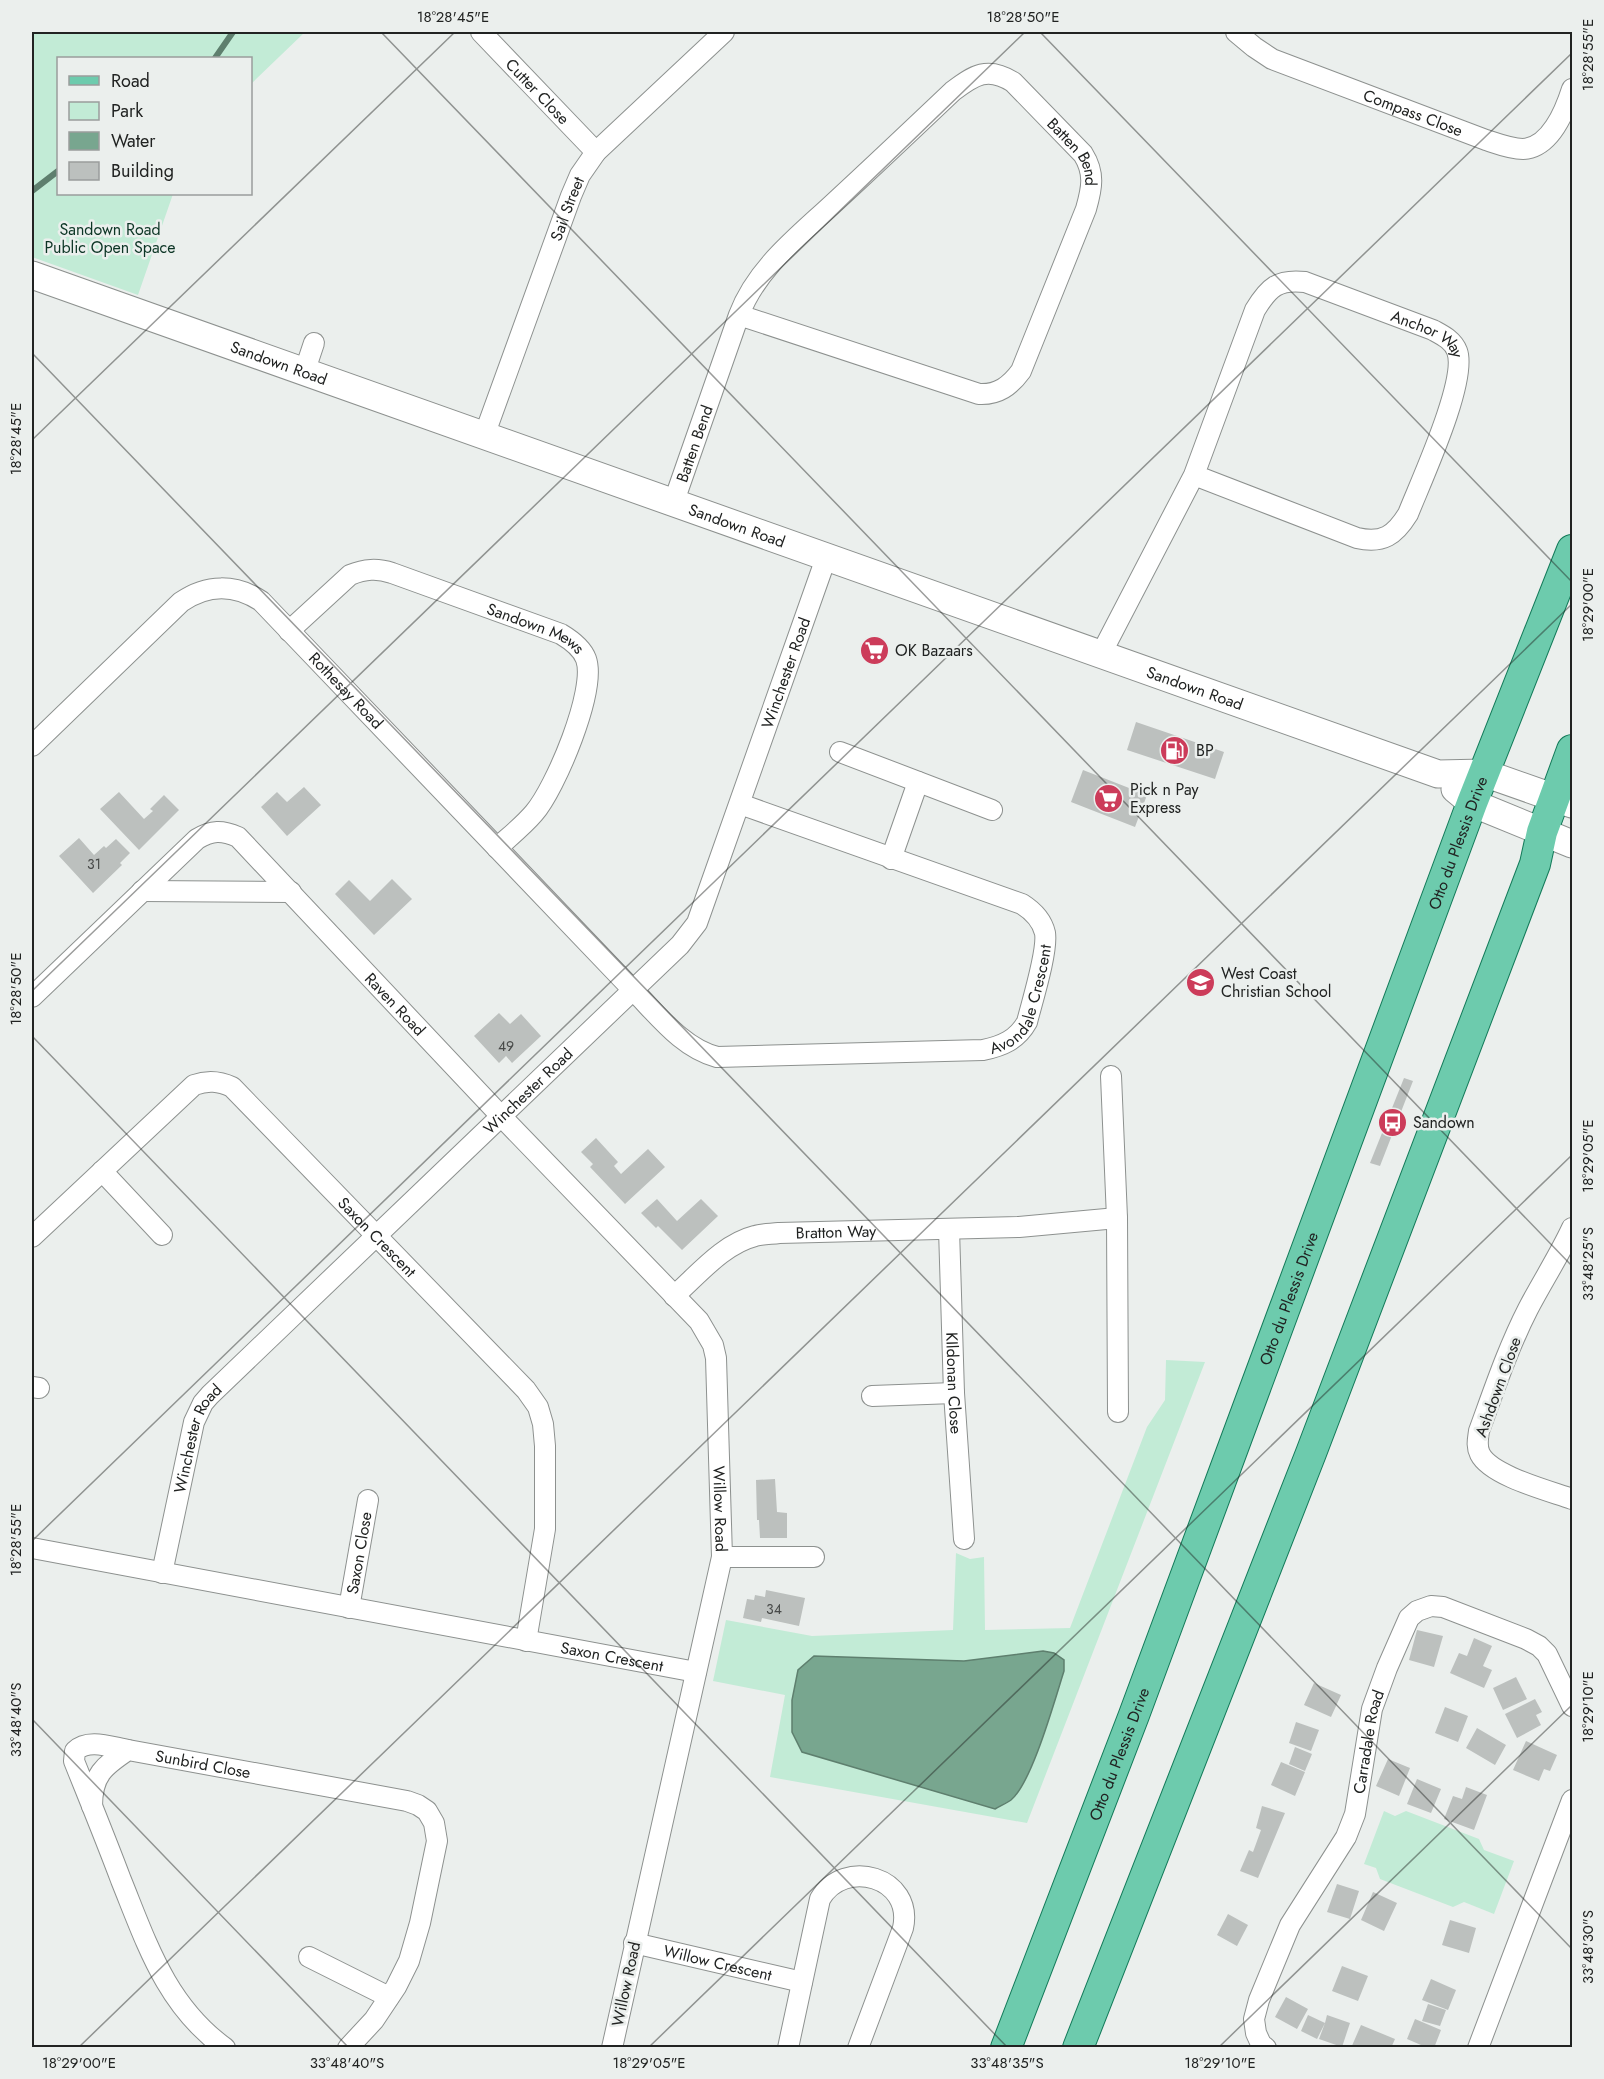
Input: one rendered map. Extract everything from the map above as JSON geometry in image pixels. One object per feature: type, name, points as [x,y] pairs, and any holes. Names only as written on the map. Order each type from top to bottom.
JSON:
[{"type":"main road","name":"Otto du Plessis Drive","points":[[1006,2048],[1138,1704],[1472,803],[1572,550]]},
{"type":"main road","points":[[1078,2048],[1311,1453],[1535,864],[1542,832],[1563,801],[1572,750]]},
{"type":"street","name":"Cutter Close","points":[[481,32],[596,152]]},
{"type":"street","name":"Sail Street","points":[[484,436],[580,175],[596,152],[724,32]]},
{"type":"street","name":"Compass Close","points":[[1236,32],[1272,59],[1511,148],[1531,148],[1546,138],[1556,125],[1572,90]]},
{"type":"street","name":"Batten Bend","points":[[673,504],[739,315],[751,288],[762,273],[952,91],[980,74],[1002,75],[1068,138],[1088,161],[1092,177],[1086,209],[1021,371],[1001,391],[979,394],[739,315]]},
{"type":"street","name":"Sandown Road","points":[[33,277],[1438,774],[1484,773],[1563,801]]},
{"type":"street","name":"Anchor Way","points":[[1101,654],[1194,475],[1255,310],[1264,296],[1281,283],[1291,280],[1305,282],[1433,330],[1450,340],[1455,346],[1460,363],[1453,398],[1408,514],[1391,535],[1376,540],[1357,538],[1194,475]]},
{"type":"street","points":[[304,373],[314,343]]},
{"type":"street","name":"Winchester Road","points":[[162,1573],[194,1422],[203,1403],[377,1237],[500,1115],[680,945],[697,923],[826,558]]},
{"type":"street","name":"Sandown Mews","points":[[289,631],[350,575],[376,570],[392,573],[561,634],[576,644],[586,659],[588,692],[558,777],[534,813],[497,848]]},
{"type":"street","name":"Rothesay Road","points":[[32,746],[182,602],[201,591],[224,588],[250,594],[261,601],[633,990]]},
{"type":"street","points":[[840,752],[992,810]]},
{"type":"street","name":"Sandown Road","points":[[1438,774],[1472,803],[1572,844]]},
{"type":"street","points":[[891,859],[918,782]]},
{"type":"street","name":"Avondale Crescent","points":[[633,990],[688,1045],[701,1053],[717,1057],[983,1050],[998,1047],[1012,1040],[1027,1022],[1045,944],[1045,932],[1038,917],[1022,904],[740,804]]},
{"type":"street","name":"Raven Road","points":[[32,997],[197,839],[211,832],[220,831],[244,842],[500,1115]]},
{"type":"street","points":[[142,891],[291,892]]},
{"type":"street","points":[[1111,1076],[1117,1218],[1118,1412]]},
{"type":"street","name":"Saxon Crescent","points":[[32,1237],[194,1085],[203,1082],[223,1082],[232,1087],[526,1390],[538,1407],[543,1424],[545,1446],[545,1529],[526,1641]]},
{"type":"street","name":"Willow Road","points":[[500,1115],[707,1332],[716,1358],[722,1557],[612,2048]]},
{"type":"street","points":[[102,1171],[162,1235]]},
{"type":"street","name":"Bratton Way","points":[[674,1296],[718,1256],[736,1244],[755,1236],[779,1233],[1019,1227],[1117,1218]]},
{"type":"street","name":"Ashdown Close","points":[[1572,1228],[1562,1251],[1528,1308],[1510,1347],[1479,1431],[1477,1443],[1480,1455],[1489,1465],[1572,1499]]},
{"type":"street","name":"KIldonan Close","points":[[949,1229],[954,1393],[964,1539]]},
{"type":"street","points":[[872,1396],[954,1393]]},
{"type":"street","name":"Saxon Close","points":[[349,1608],[368,1500]]},
{"type":"street","name":"Saxon Crescent","points":[[32,1548],[696,1672]]},
{"type":"street","points":[[722,1557],[814,1557]]},
{"type":"street","name":"Carradale Road","points":[[1266,2048],[1256,2034],[1254,2019],[1259,2000],[1290,1925],[1347,1837],[1355,1814],[1372,1709],[1409,1618],[1417,1611],[1431,1606],[1443,1607],[1526,1639],[1539,1646],[1547,1654],[1572,1701]]},
{"type":"street","name":"Sunbird Close","points":[[92,1806],[74,1761],[75,1751],[91,1743],[407,1801],[427,1811],[434,1823],[437,1841],[420,1923],[409,1961],[374,2020],[348,2048]]},
{"type":"street","points":[[128,1750],[108,1763],[99,1773],[92,1793],[92,1806],[147,1945],[165,1982],[185,2011],[225,2048]]},
{"type":"street","points":[[1478,2048],[1572,1800]]},
{"type":"street","points":[[788,2048],[818,1908],[831,1885],[849,1877],[859,1876],[882,1881],[896,1892],[905,1908],[903,1928],[858,2048]]},
{"type":"street","name":"Willow Crescent","points":[[634,1943],[802,1982]]},
{"type":"street","points":[[309,1958],[389,1997]]},
{"type":"green space","name":"Sandown Road Public Open Space","points":[[32,32],[305,32],[252,83],[252,57],[57,57],[57,195],[173,195],[138,295],[32,257]]},
{"type":"green space","points":[[1166,1360],[1205,1362],[1027,1823],[770,1777],[785,1695],[713,1681],[726,1620],[812,1636],[953,1630],[956,1553],[970,1559],[984,1557],[985,1630],[1070,1628],[1147,1427],[1165,1400]]},
{"type":"green space","points":[[1384,1811],[1395,1816],[1406,1811],[1479,1839],[1484,1850],[1514,1861],[1494,1914],[1464,1902],[1453,1907],[1380,1879],[1376,1868],[1364,1864]]},
{"type":"water","points":[[1043,1651],[1054,1653],[1064,1660],[1064,1671],[1042,1740],[1027,1777],[1011,1800],[995,1809],[802,1752],[792,1732],[792,1700],[798,1670],[814,1656],[964,1661]]},
{"type":"building","points":[[1136,722],[1224,752],[1215,779],[1127,750]]},
{"type":"building","name":"Pick n Pay Express","points":[[1083,770],[1147,795],[1135,827],[1071,802]]},
{"type":"building","points":[[304,787],[321,805],[287,836],[261,807],[277,792],[287,802]]},
{"type":"building","points":[[119,792],[144,819],[164,795],[179,810],[139,850],[100,809]]},
{"type":"building","points":[[79,838],[94,855],[116,839],[130,853],[120,863],[122,865],[93,893],[59,856]]},
{"type":"building","points":[[392,879],[412,899],[374,935],[335,894],[349,880],[370,901]]},
{"type":"building","points":[[499,1013],[510,1024],[521,1014],[541,1036],[512,1063],[506,1056],[499,1063],[474,1036]]},
{"type":"building","name":"Sandown","points":[[1404,1078],[1413,1081],[1380,1166],[1370,1163]]},
{"type":"building","points":[[596,1138],[618,1162],[614,1166],[621,1174],[648,1149],[665,1167],[625,1204],[590,1167],[593,1164],[581,1152]]},
{"type":"building","points":[[657,1199],[677,1221],[701,1199],[718,1216],[682,1250],[641,1213]]},
{"type":"building","points":[[775,1479],[777,1512],[787,1513],[787,1538],[760,1538],[756,1480]]},
{"type":"building","points":[[766,1590],[805,1598],[799,1626],[762,1618],[761,1622],[743,1618],[747,1599],[754,1600],[755,1595],[765,1597]]},
{"type":"building","points":[[1417,1630],[1443,1636],[1434,1667],[1409,1660]]},
{"type":"building","points":[[1474,1638],[1492,1646],[1483,1666],[1492,1670],[1484,1688],[1450,1673],[1459,1653],[1467,1656]]},
{"type":"building","points":[[1516,1677],[1527,1699],[1503,1710],[1493,1688]]},
{"type":"building","points":[[1314,1683],[1341,1695],[1331,1717],[1304,1705]]},
{"type":"building","points":[[1535,1699],[1542,1712],[1536,1715],[1541,1725],[1517,1738],[1505,1714]]},
{"type":"building","points":[[1445,1707],[1468,1716],[1458,1742],[1435,1733]]},
{"type":"building","points":[[1296,1722],[1319,1730],[1311,1751],[1289,1743]]},
{"type":"building","points":[[1477,1728],[1506,1745],[1495,1765],[1466,1748]]},
{"type":"building","points":[[1526,1741],[1557,1755],[1550,1771],[1544,1769],[1539,1781],[1513,1770]]},
{"type":"building","points":[[1295,1747],[1312,1754],[1305,1771],[1289,1764]]},
{"type":"building","points":[[1388,1759],[1410,1768],[1399,1796],[1376,1786]]},
{"type":"building","points":[[1281,1762],[1305,1772],[1295,1796],[1271,1785]]},
{"type":"building","points":[[1417,1779],[1441,1789],[1431,1813],[1407,1804]]},
{"type":"building","points":[[1466,1787],[1487,1795],[1474,1830],[1444,1819],[1453,1796],[1462,1799]]},
{"type":"building","points":[[1262,1806],[1285,1813],[1258,1878],[1240,1871],[1249,1850],[1253,1852],[1261,1830],[1256,1828]]},
{"type":"building","points":[[1337,1884],[1359,1891],[1350,1919],[1327,1912]]},
{"type":"building","points":[[1373,1892],[1397,1903],[1384,1931],[1361,1920]]},
{"type":"building","points":[[1228,1914],[1248,1925],[1237,1946],[1217,1935]]},
{"type":"building","points":[[1450,1920],[1476,1928],[1469,1953],[1442,1945]]},
{"type":"building","points":[[1342,1966],[1368,1976],[1358,2001],[1332,1991]]},
{"type":"building","points":[[1431,1979],[1456,1990],[1448,2010],[1422,2000]]},
{"type":"building","points":[[1286,1997],[1308,2009],[1297,2029],[1275,2017]]},
{"type":"building","points":[[1428,2004],[1446,2010],[1440,2026],[1422,2021]]},
{"type":"building","points":[[1308,2015],[1325,2023],[1317,2039],[1301,2031]]},
{"type":"building","points":[[1327,2015],[1350,2023],[1342,2047],[1319,2039]]},
{"type":"building","points":[[1415,2019],[1441,2030],[1434,2048],[1428,2048],[1407,2039]]},
{"type":"building","points":[[1361,2025],[1395,2039],[1391,2048],[1351,2048]]},
{"type":"waterway","points":[[216,57],[233,32]]},
{"type":"waterway","points":[[32,191],[57,172]]},
{"type":"place","name":"OK Bazaars","points":[[874,650]]},
{"type":"place","name":"BP","points":[[1175,750]]},
{"type":"place","name":"Pick n Pay Express","points":[[1109,798]]},
{"type":"place","name":"West Coast Christian School","points":[[1200,982]]},
{"type":"place","name":"Sandown","points":[[1392,1122]]}]
